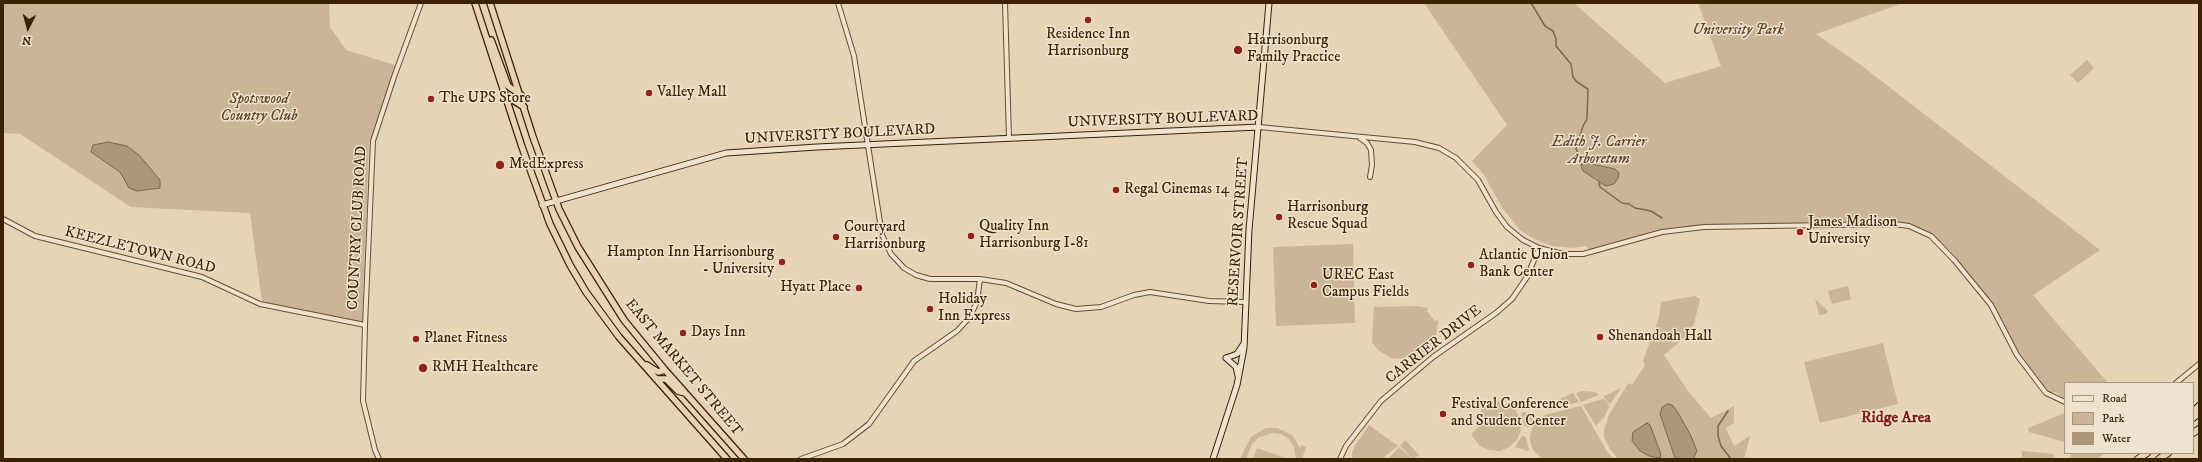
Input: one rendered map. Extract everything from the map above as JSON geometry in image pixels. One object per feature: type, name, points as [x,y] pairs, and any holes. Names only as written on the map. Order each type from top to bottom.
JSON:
[{"type":"highway","name":"EAST MARKET STREET","points":[[475,3],[542,205],[554,232],[581,283],[611,327],[634,355],[727,459]]},
{"type":"highway","name":"EAST MARKET STREET","points":[[490,3],[557,202],[578,247],[606,295],[665,370],[744,459]]},
{"type":"highway","points":[[483,24],[497,52],[508,86],[521,95]]},
{"type":"highway","points":[[506,95],[524,107]]},
{"type":"highway","points":[[634,355],[654,371],[665,370]]},
{"type":"highway","points":[[656,379],[666,378],[678,391],[685,393]]},
{"type":"highway","points":[[2138,459],[2146,454]]},
{"type":"main road","name":"RESERVOIR STREET","points":[[1213,459],[1238,383],[1245,338],[1249,230],[1269,3]]},
{"type":"main road","name":"UNIVERSITY BOULEVARD","points":[[542,205],[726,153],[1259,127]]},
{"type":"main road","points":[[1238,383],[1236,367],[1226,358],[1240,352],[1245,338]]},
{"type":"street","name":"COUNTRY CLUB ROAD","points":[[379,459],[375,450],[364,401],[365,325],[373,141],[394,75],[421,3]]},
{"type":"street","points":[[838,3],[854,56],[882,235],[888,249],[896,261],[909,272],[926,279],[980,279],[1006,284],[1056,304],[1076,309],[1101,307],[1134,295],[1150,292],[1209,301],[1246,302]]},
{"type":"street","points":[[1005,3],[1009,138]]},
{"type":"street","name":"UNIVERSITY BOULEVARD","points":[[1259,127],[1427,144],[1456,158],[1478,180],[1496,212],[1507,227],[1523,240],[1554,253],[1575,255],[1597,251],[1662,232],[1704,227],[1894,224],[1908,226],[1931,236],[1956,261],[1990,305],[2017,355],[2038,384],[2046,393],[2064,402]]},
{"type":"street","points":[[1358,137],[1365,141],[1371,150],[1372,166],[1370,177]]},
{"type":"street","name":"KEEZLETOWN ROAD","points":[[3,219],[20,230],[35,236],[202,277],[260,304],[365,325]]},
{"type":"street","name":"CARRIER DRIVE","points":[[1340,459],[1346,446],[1382,401],[1433,357],[1509,301],[1526,281],[1539,248]]},
{"type":"street","points":[[801,459],[843,444],[868,424],[880,411],[914,361],[957,330],[969,318],[977,302],[980,279]]},
{"type":"street","points":[[2177,382],[2199,364]]},
{"type":"green space","name":"Spotswood Country Club","points":[[3,3],[329,3],[330,27],[346,50],[398,66],[369,143],[362,324],[262,302],[250,213],[131,207],[20,134],[3,133]]},
{"type":"green space","name":"Edith J. Carrier Arboretum","points":[[1424,3],[1574,3],[1665,83],[1721,66],[1698,3],[1903,3],[1816,34],[1862,66],[2100,250],[2033,295],[2107,382],[2064,382],[2064,398],[2056,392],[2046,393],[2017,355],[1991,305],[1931,236],[1909,226],[1704,227],[1662,232],[1592,252],[1586,246],[1572,248],[1552,246],[1532,238],[1520,230],[1503,209],[1484,175],[1472,161],[1507,125]]},
{"type":"green space","points":[[2087,60],[2094,68],[2078,83],[2070,75]]},
{"type":"green space","name":"UREC East Campus Fields","points":[[1353,244],[1355,323],[1276,326],[1273,247]]},
{"type":"green space","points":[[1848,286],[1851,299],[1832,304],[1828,291]]},
{"type":"green space","points":[[1695,296],[1700,299],[1694,324],[1683,339],[1664,355],[1688,391],[1711,418],[1734,406],[1734,423],[1726,428],[1734,446],[1750,436],[1744,459],[1618,459],[1610,449],[1604,437],[1604,429],[1609,415],[1627,385],[1630,383],[1632,385],[1645,365],[1643,361],[1659,317],[1661,302]]},
{"type":"green space","points":[[1815,299],[1828,311],[1826,314],[1819,315]]},
{"type":"green space","points":[[1417,306],[1428,308],[1427,311],[1435,321],[1438,320],[1436,337],[1422,354],[1407,359],[1391,358],[1378,350],[1372,342],[1374,307]]},
{"type":"green space","points":[[1883,343],[1898,404],[1820,423],[1804,362]]},
{"type":"green space","points":[[1621,388],[1610,404],[1604,398],[1604,396]]},
{"type":"green space","points":[[1582,391],[1595,392],[1599,395],[1581,402],[1576,393]]},
{"type":"green space","points":[[1573,393],[1579,402],[1547,410],[1559,399]]},
{"type":"green space","points":[[1603,399],[1607,402],[1609,407],[1605,416],[1596,426],[1583,405]]},
{"type":"green space","points":[[1499,401],[1515,409],[1520,419],[1521,430],[1517,440],[1509,447],[1500,451],[1489,450],[1480,446],[1472,436],[1472,433],[1481,424],[1481,406]]},
{"type":"green space","points":[[1581,406],[1608,453],[1614,459],[1544,459],[1540,457],[1533,450],[1530,441],[1530,435],[1534,424],[1545,415]]},
{"type":"green space","points":[[1523,412],[1536,416],[1528,427],[1524,426],[1521,414]]},
{"type":"green space","points":[[2064,413],[2064,442],[2029,432],[2028,428]]},
{"type":"green space","points":[[1369,425],[1398,446],[1382,459],[1352,459],[1352,452],[1355,446]]},
{"type":"green space","points":[[1266,428],[1277,428],[1292,435],[1300,448],[1301,445],[1306,447],[1302,459],[1296,459],[1294,447],[1289,439],[1281,434],[1272,433],[1258,438],[1252,444],[1246,459],[1240,459],[1251,437]]},
{"type":"green space","points":[[1522,436],[1526,437],[1528,451],[1515,447]]},
{"type":"green space","points":[[1405,440],[1420,456],[1412,458],[1400,446]]},
{"type":"green space","points":[[1399,447],[1411,458],[1411,459],[1388,459]]},
{"type":"green space","points":[[1257,448],[1288,459],[1253,459]]},
{"type":"green space","points":[[2022,451],[2054,454],[2054,459],[2022,459]]},
{"type":"green space","points":[[2071,454],[2104,454],[2097,459],[2070,459]]},
{"type":"water","points":[[108,142],[127,146],[139,155],[160,180],[160,188],[137,191],[129,188],[120,172],[91,152],[93,145]]},
{"type":"water","points":[[1587,163],[1615,169],[1619,173],[1618,178],[1614,184],[1606,186],[1583,171],[1581,165]]},
{"type":"water","points":[[1668,404],[1672,405],[1677,411],[1691,436],[1697,451],[1693,459],[1675,458],[1660,414],[1662,407]]},
{"type":"water","points":[[1647,423],[1650,425],[1661,454],[1660,458],[1649,456],[1640,451],[1632,441],[1633,432]]},
{"type":"waterway","points":[[1531,3],[1545,26],[1553,31],[1556,39],[1556,46],[1571,64],[1573,77],[1577,82],[1588,89],[1587,119],[1583,126],[1576,148],[1581,163],[1585,164]]},
{"type":"waterway","points":[[1599,182],[1600,187],[1622,203],[1629,204],[1635,208],[1651,211],[1662,218]]},
{"type":"waterway","points":[[1728,411],[1718,426],[1718,436],[1721,446],[1731,459]]},
{"type":"place","name":"Residence Inn Harrisonburg","points":[[1088,20]]},
{"type":"place","name":"Harrisonburg Family Practice","points":[[1238,50]]},
{"type":"place","name":"Valley Mall","points":[[649,93]]},
{"type":"place","name":"The UPS Store","points":[[431,99]]},
{"type":"place","name":"MedExpress","points":[[500,165]]},
{"type":"place","name":"Regal Cinemas 14","points":[[1116,190]]},
{"type":"place","name":"Harrisonburg Rescue Squad","points":[[1279,217]]},
{"type":"place","name":"James Madison University","points":[[1800,232]]},
{"type":"place","name":"Quality Inn Harrisonburg I-81","points":[[971,236]]},
{"type":"place","name":"Courtyard Harrisonburg","points":[[836,237]]},
{"type":"place","name":"Hampton Inn Harrisonburg - University","points":[[782,262]]},
{"type":"place","name":"Atlantic Union Bank Center","points":[[1471,265]]},
{"type":"place","name":"UREC East Campus Fields","points":[[1314,285]]},
{"type":"place","name":"Hyatt Place","points":[[859,288]]},
{"type":"place","name":"Holiday Inn Express","points":[[930,309]]},
{"type":"place","name":"Days Inn","points":[[683,333]]},
{"type":"place","name":"Shenandoah Hall","points":[[1600,337]]},
{"type":"place","name":"Planet Fitness","points":[[416,339]]},
{"type":"place","name":"RMH Healthcare","points":[[423,368]]},
{"type":"place","name":"Festival Conference and Student Center","points":[[1443,414]]},
{"type":"district","name":"Ridge Area","points":[[1896,419]]},
{"type":"park label","name":"University Park","points":[[1738,31]]}]
